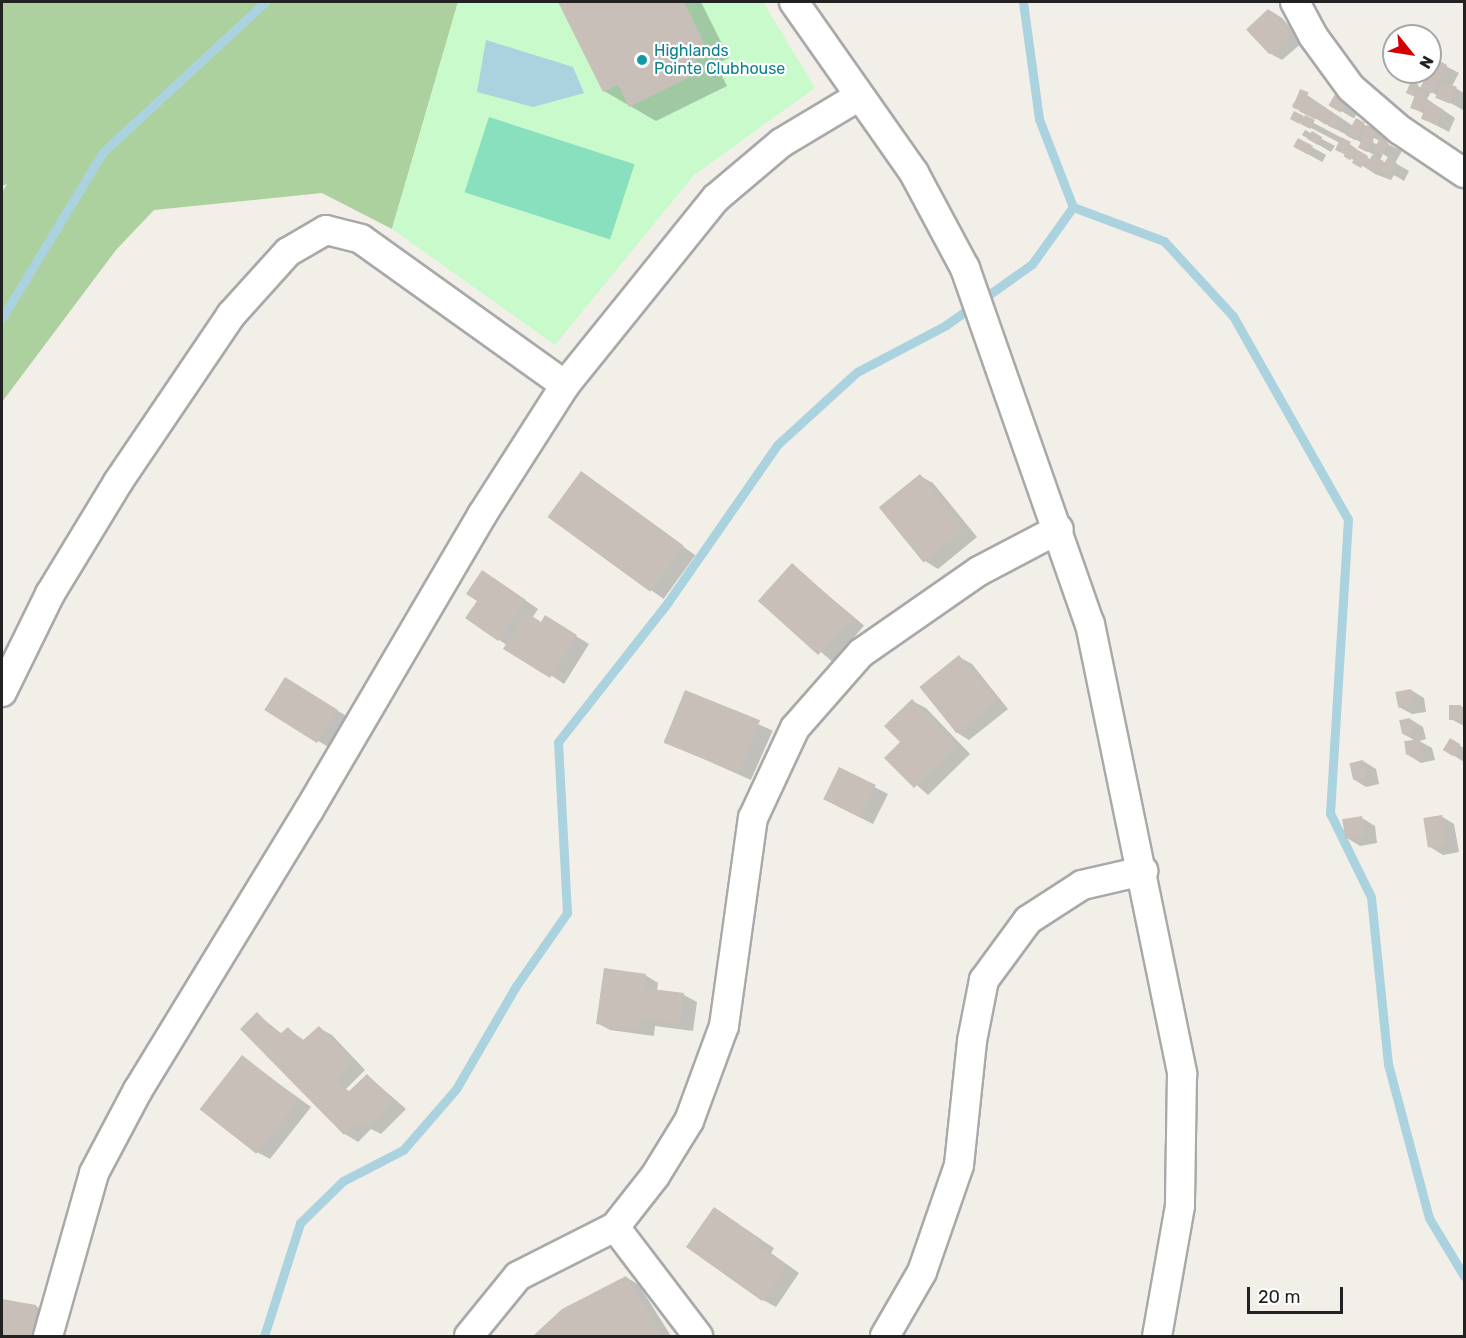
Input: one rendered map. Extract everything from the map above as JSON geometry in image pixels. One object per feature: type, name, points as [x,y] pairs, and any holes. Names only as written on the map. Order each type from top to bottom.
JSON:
[{"type":"street","points":[[794,2],[858,97],[914,173],[965,268],[1059,529],[1090,624],[1143,871],[1182,1074],[1180,1206],[1158,1336]]},
{"type":"street","points":[[1294,2],[1313,36],[1352,88],[1400,130],[1464,173]]},
{"type":"street","points":[[48,1336],[94,1173],[138,1090],[482,515],[565,385],[716,198],[781,143],[858,97]]},
{"type":"street","points":[[2,692],[50,594],[118,482],[231,315],[288,252],[326,230],[361,239],[565,385]]},
{"type":"street","points":[[469,1336],[518,1276],[615,1227],[656,1176],[689,1121],[724,1026],[753,818],[795,728],[861,653],[979,571],[1059,529]]},
{"type":"street","points":[[885,1336],[922,1272],[959,1165],[972,1041],[984,980],[1028,920],[1082,885],[1143,871]]},
{"type":"street","points":[[615,1227],[698,1336]]},
{"type":"green space","points":[[2,2],[458,2],[392,229],[322,193],[154,210],[116,250],[2,402],[2,192],[7,184],[2,186]]},
{"type":"green space","points":[[458,2],[763,2],[815,88],[694,175],[555,345],[392,229]]},
{"type":"green space","points":[[489,117],[635,164],[610,239],[465,192]]},
{"type":"water","points":[[486,40],[573,67],[584,93],[533,107],[477,92]]},
{"type":"building","name":"Highlands Pointe Clubhouse","points":[[558,2],[684,2],[704,43],[691,50],[702,71],[629,107],[618,85],[603,92]]},
{"type":"building","points":[[1268,9],[1291,34],[1269,54],[1246,29]]},
{"type":"building","points":[[1442,62],[1447,65],[1442,75]]},
{"type":"building","points":[[1442,81],[1457,87],[1450,104],[1435,98]]},
{"type":"building","points":[[1410,84],[1418,84],[1418,84],[1413,96],[1406,93]]},
{"type":"building","points":[[1422,84],[1437,84],[1432,93],[1420,87]]},
{"type":"building","points":[[1300,89],[1308,92],[1301,111],[1293,108]]},
{"type":"building","points":[[1338,89],[1350,96],[1341,112],[1328,105]]},
{"type":"building","points":[[1416,92],[1427,96],[1421,112],[1410,108]]},
{"type":"building","points":[[1306,98],[1322,106],[1315,120],[1299,111]]},
{"type":"building","points":[[1427,103],[1443,109],[1437,125],[1421,119]]},
{"type":"building","points":[[1323,107],[1332,112],[1326,125],[1317,119]]},
{"type":"building","points":[[1294,111],[1304,116],[1300,124],[1290,119]]},
{"type":"building","points":[[1333,114],[1340,117],[1335,129],[1328,126]]},
{"type":"building","points":[[1305,115],[1315,120],[1310,129],[1300,124]]},
{"type":"building","points":[[1356,118],[1365,123],[1355,140],[1346,135]]},
{"type":"building","points":[[1367,125],[1376,129],[1372,138],[1362,133]]},
{"type":"building","points":[[1312,131],[1322,137],[1318,145],[1307,139]]},
{"type":"building","points":[[1364,136],[1374,141],[1368,153],[1358,148]]},
{"type":"building","points":[[1341,137],[1351,142],[1344,154],[1335,150]]},
{"type":"building","points":[[1298,138],[1313,146],[1308,155],[1293,147]]},
{"type":"building","points":[[1380,138],[1389,143],[1382,155],[1373,150]]},
{"type":"building","points":[[1350,145],[1357,149],[1350,160],[1344,156]]},
{"type":"building","points":[[1358,150],[1368,156],[1361,168],[1352,163]]},
{"type":"building","points":[[1372,155],[1384,161],[1377,173],[1366,167]]},
{"type":"building","points":[[1388,157],[1397,163],[1389,176],[1380,169]]},
{"type":"building","points":[[581,471],[684,546],[650,592],[547,517]]},
{"type":"building","points":[[920,474],[965,529],[923,563],[879,507]]},
{"type":"building","points":[[792,563],[852,617],[818,655],[758,601]]},
{"type":"building","points":[[482,570],[526,600],[498,641],[465,618],[477,601],[466,594]]},
{"type":"building","points":[[526,612],[541,622],[545,615],[577,635],[550,678],[503,649]]},
{"type":"building","points":[[959,655],[996,701],[956,733],[919,687]]},
{"type":"building","points":[[285,677],[338,710],[317,743],[264,710]]},
{"type":"building","points":[[1411,689],[1414,705],[1398,708],[1395,692]]},
{"type":"building","points":[[685,690],[760,720],[739,773],[664,743]]},
{"type":"building","points":[[912,699],[957,746],[914,788],[884,758],[900,742],[884,726]]},
{"type":"building","points":[[1449,705],[1461,705],[1461,720],[1449,720]]},
{"type":"building","points":[[1410,718],[1413,732],[1402,734],[1399,720]]},
{"type":"building","points":[[1450,738],[1460,744],[1453,756],[1443,750]]},
{"type":"building","points":[[1420,739],[1422,753],[1406,755],[1404,741]]},
{"type":"building","points":[[1363,760],[1367,777],[1353,780],[1349,763]]},
{"type":"building","points":[[839,767],[876,785],[860,817],[823,799]]},
{"type":"building","points":[[1442,815],[1447,845],[1428,848],[1423,818]]},
{"type":"building","points":[[1362,816],[1365,836],[1345,839],[1342,819]]},
{"type":"building","points":[[604,968],[646,974],[644,988],[684,993],[680,1024],[642,1019],[641,1030],[596,1024]]},
{"type":"building","points":[[257,1012],[279,1035],[288,1027],[302,1041],[319,1026],[353,1061],[334,1080],[347,1093],[367,1074],[394,1101],[367,1127],[357,1122],[344,1135],[240,1029]]},
{"type":"building","points":[[242,1055],[299,1099],[256,1154],[200,1109]]},
{"type":"building","points":[[714,1207],[762,1240],[758,1245],[787,1265],[762,1301],[686,1247]]},
{"type":"building","points":[[626,1276],[662,1334],[533,1336],[562,1309]]},
{"type":"building","points":[[2,1299],[36,1305],[32,1331],[40,1332],[39,1336],[2,1336]]},
{"type":"waterway","points":[[2,318],[103,152],[265,2]]},
{"type":"waterway","points":[[1023,2],[1039,119],[1073,207],[1164,241],[1233,316],[1348,519],[1330,813],[1371,897],[1388,1064],[1429,1218],[1464,1276]]},
{"type":"waterway","points":[[264,1336],[300,1223],[343,1181],[403,1150],[456,1089],[516,986],[567,913],[558,742],[668,602],[777,445],[857,372],[946,325],[1032,264],[1073,207]]},
{"type":"place","name":"Highlands Pointe Clubhouse","points":[[642,60]]}]
